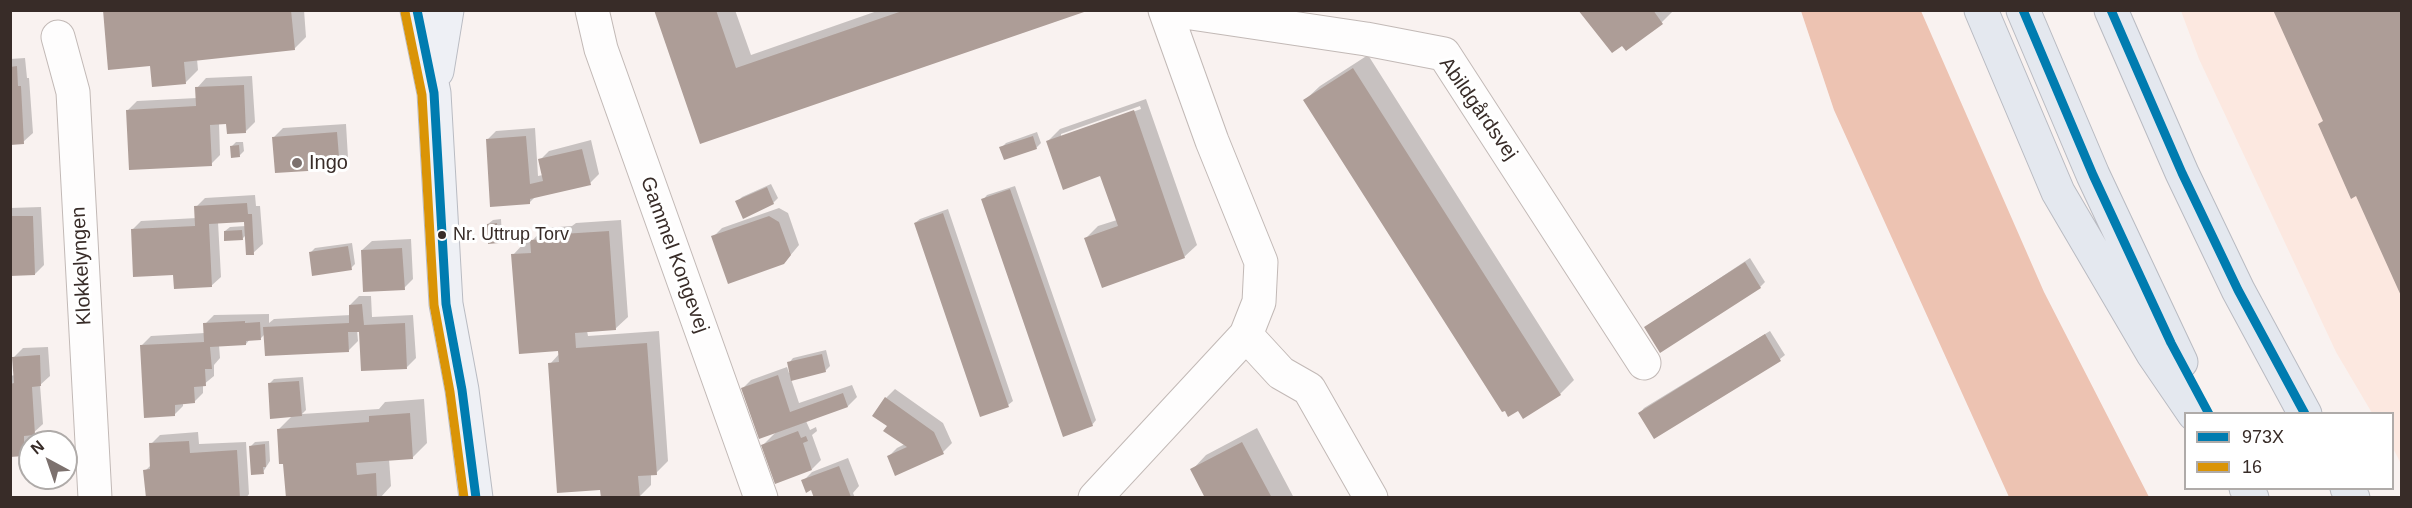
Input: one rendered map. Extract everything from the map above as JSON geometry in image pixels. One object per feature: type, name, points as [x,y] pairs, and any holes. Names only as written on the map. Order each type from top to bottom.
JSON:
[{"type":"highway","points":[[1981,10],[2058,192],[2153,354],[2193,412]]},
{"type":"highway","points":[[2023,10],[2093,176],[2171,343],[2208,412]]},
{"type":"highway","points":[[2112,12],[2212,237],[2304,412]]},
{"type":"main road","points":[[417,10],[434,93],[446,304],[464,401],[476,498]]},
{"type":"main road","points":[[434,93],[447,10]]},
{"type":"street","name":"Gammel Kongevej","points":[[592,10],[601,49],[762,498]]},
{"type":"street","points":[[1095,498],[1246,335],[1259,302],[1261,262],[1212,141],[1165,10]]},
{"type":"street","name":"Abildgårdsvej","points":[[1171,10],[1366,39],[1444,54],[1644,363]]},
{"type":"street","name":"Klokkelyngen","points":[[58,37],[73,92],[95,498]]},
{"type":"street","points":[[1246,335],[1281,373],[1309,389],[1371,498]]},
{"type":"shaded area","points":[[1801,11],[1921,11],[2044,292],[2149,497],[2009,497],[1834,110]]},
{"type":"shaded area","points":[[2181,11],[2401,11],[2401,464],[2394,450],[2394,412],[2371,412],[2336,352],[2199,59]]},
{"type":"building","points":[[103,10],[291,10],[295,50],[184,62],[186,84],[152,87],[150,66],[108,70]]},
{"type":"building","points":[[654,10],[716,10],[736,68],[905,10],[1087,11],[700,144]]},
{"type":"building","points":[[1578,10],[1653,10],[1663,24],[1626,51],[1622,46],[1612,53]]},
{"type":"building","points":[[2273,10],[2402,10],[2402,298],[2356,196],[2351,199],[2318,124],[2323,121]]},
{"type":"building","points":[[17,66],[18,86],[21,86],[24,144],[10,145],[10,67]]},
{"type":"building","points":[[1353,68],[1561,395],[1523,419],[1518,411],[1508,417],[1505,411],[1502,412],[1303,100]]},
{"type":"building","points":[[244,85],[246,133],[227,134],[226,124],[210,125],[212,166],[129,170],[126,110],[196,106],[195,87]]},
{"type":"building","points":[[1134,110],[1185,258],[1102,288],[1084,238],[1118,226],[1100,176],[1063,190],[1046,141]]},
{"type":"building","points":[[337,132],[340,169],[275,173],[272,137]]},
{"type":"building","points":[[526,136],[530,184],[543,181],[538,159],[582,149],[591,185],[530,199],[530,204],[490,207],[486,139]]},
{"type":"building","points":[[1033,136],[1037,149],[1004,160],[999,147]]},
{"type":"building","points":[[239,145],[240,157],[231,158],[230,146]]},
{"type":"building","points":[[767,187],[774,204],[743,219],[735,201]]},
{"type":"building","points":[[1010,189],[1093,426],[1063,437],[981,199]]},
{"type":"building","points":[[247,203],[248,214],[252,214],[254,255],[246,255],[244,222],[209,224],[212,287],[174,289],[173,275],[133,277],[131,229],[195,226],[194,206]]},
{"type":"building","points":[[943,213],[1009,407],[980,417],[914,223]]},
{"type":"building","points":[[10,216],[33,216],[35,275],[10,276]]},
{"type":"building","points":[[769,216],[779,222],[791,255],[784,264],[728,284],[711,236]]},
{"type":"building","points":[[497,223],[499,243],[488,244],[487,224]]},
{"type":"building","points":[[242,230],[243,240],[224,241],[224,231]]},
{"type":"building","points":[[609,231],[616,330],[575,333],[576,348],[647,343],[657,475],[638,476],[640,498],[601,498],[600,490],[557,493],[548,363],[559,362],[558,351],[519,354],[511,254],[531,253],[530,240],[562,238],[562,234]]},
{"type":"building","points":[[348,246],[352,270],[312,276],[309,252]]},
{"type":"building","points":[[402,248],[405,290],[363,292],[361,250]]},
{"type":"building","points":[[1745,262],[1761,288],[1660,353],[1644,327]]},
{"type":"building","points":[[362,304],[364,325],[405,323],[407,369],[361,371],[359,332],[348,332],[349,352],[265,356],[263,327],[349,323],[349,305]]},
{"type":"building","points":[[245,321],[245,323],[260,322],[261,340],[246,341],[246,345],[210,347],[212,369],[205,369],[206,386],[194,387],[195,403],[175,405],[175,416],[144,418],[140,345],[204,342],[203,323]]},
{"type":"building","points":[[1765,334],[1781,361],[1654,439],[1638,413]]},
{"type":"building","points":[[822,354],[826,372],[791,381],[787,362]]},
{"type":"building","points":[[40,355],[41,386],[32,387],[35,430],[18,430],[18,456],[10,457],[10,384],[14,383],[12,357]]},
{"type":"building","points":[[778,375],[790,412],[843,393],[848,407],[759,439],[741,388]]},
{"type":"building","points":[[299,381],[302,416],[270,419],[268,383]]},
{"type":"building","points":[[885,397],[934,432],[944,454],[895,476],[887,456],[907,447],[883,431],[887,426],[872,416]]},
{"type":"building","points":[[410,413],[413,459],[356,463],[357,475],[376,473],[377,498],[286,498],[283,464],[279,464],[277,429],[369,422],[369,416]]},
{"type":"building","points":[[798,431],[801,438],[806,436],[808,441],[803,443],[812,470],[775,484],[761,445]]},
{"type":"building","points":[[189,441],[190,453],[237,450],[240,498],[146,498],[143,470],[150,469],[149,443]]},
{"type":"building","points":[[1242,442],[1272,498],[1205,498],[1190,469]]},
{"type":"building","points":[[265,444],[264,474],[251,475],[249,446]]},
{"type":"building","points":[[839,466],[851,497],[814,498],[811,490],[806,493],[801,480]]},
{"type":"transit line","name":"973X","points":[[417,10],[434,93],[446,304],[462,390],[476,498]]},
{"type":"transit line","name":"973X","points":[[2023,10],[2093,175],[2171,343],[2208,412]]},
{"type":"transit line","name":"973X","points":[[2111,10],[2182,173],[2238,290],[2304,412]]},
{"type":"transit line","name":"16","points":[[405,12],[422,95],[434,305],[450,392],[464,498]]},
{"type":"place","name":"Ingo","points":[[297,163]]},
{"type":"place","name":"Nr. Uttrup Torv","points":[[442,235]]}]
